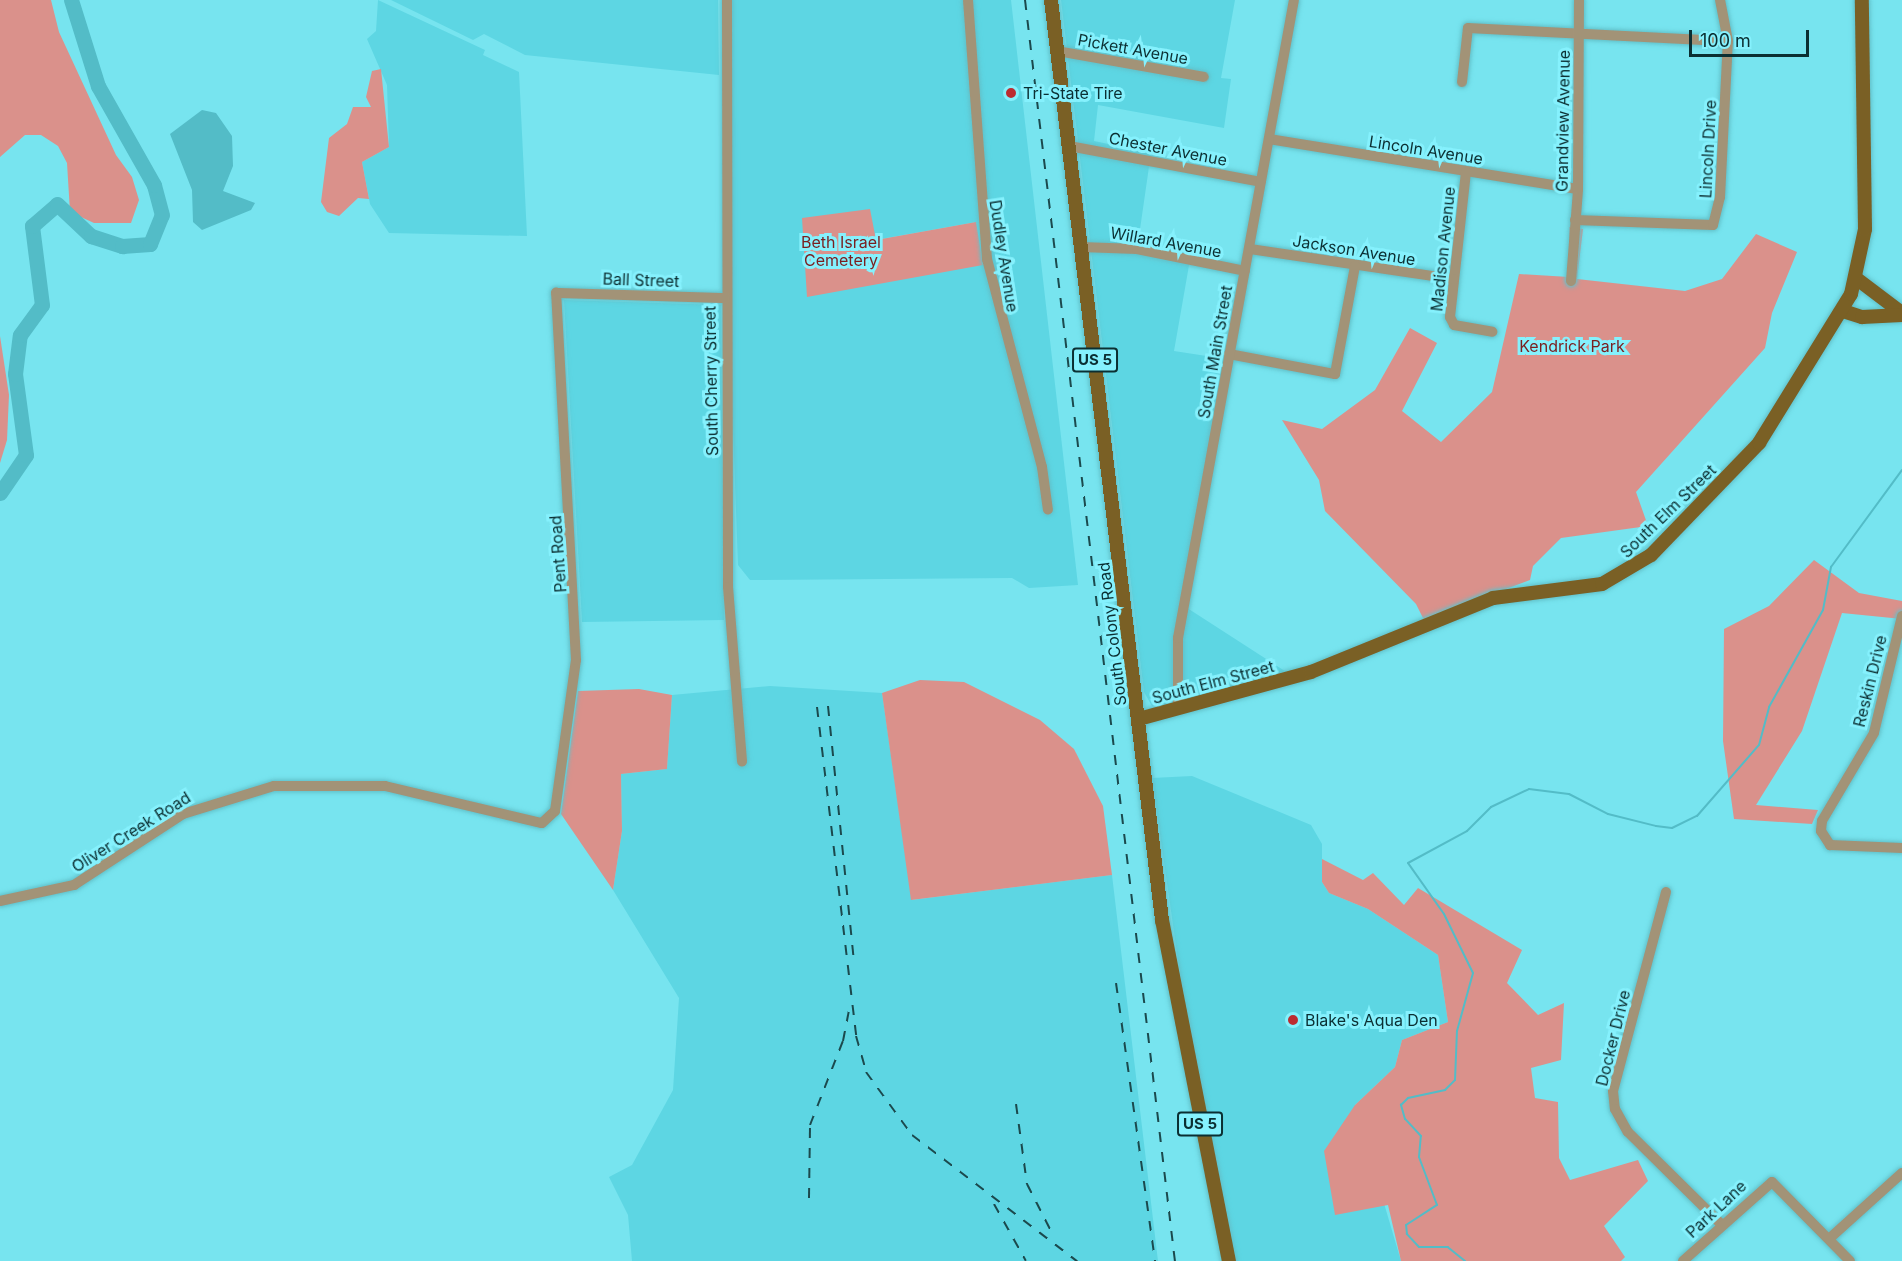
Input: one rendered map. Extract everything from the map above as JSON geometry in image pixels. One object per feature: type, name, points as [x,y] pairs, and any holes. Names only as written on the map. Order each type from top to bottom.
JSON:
[{"type":"main road","name":"South Colony Road","points":[[1051,0],[1174,993],[1229,1261]]},
{"type":"main road","name":"South Elm Street","points":[[1139,719],[1311,672],[1493,598],[1591,586],[1626,574],[1651,555],[1759,443],[1844,311],[1857,279],[1866,196],[1862,0]]},
{"type":"main road","points":[[1857,279],[1902,314]]},
{"type":"main road","points":[[1844,311],[1862,317],[1902,314]]},
{"type":"street","name":"South Cherry Street","points":[[727,0],[725,298],[728,592],[742,761]]},
{"type":"street","name":"Dudley Avenue","points":[[968,0],[987,259],[1042,467],[1048,510]]},
{"type":"street","name":"South Main Street","points":[[1178,709],[1178,638],[1250,249],[1293,0]]},
{"type":"street","name":"Grandview Avenue","points":[[1571,281],[1578,189],[1579,0]]},
{"type":"street","points":[[1462,82],[1468,28],[1728,41],[1720,0]]},
{"type":"street","name":"Lincoln Drive","points":[[1575,220],[1713,225],[1720,205],[1728,41]]},
{"type":"street","name":"Pickett Avenue","points":[[1057,51],[1204,77]]},
{"type":"street","name":"Lincoln Avenue","points":[[1269,139],[1578,189]]},
{"type":"street","name":"Chester Avenue","points":[[1069,146],[1261,182]]},
{"type":"street","name":"Madison Avenue","points":[[1466,172],[1451,322],[1492,332]]},
{"type":"street","name":"Willard Avenue","points":[[1081,247],[1137,249],[1245,271]]},
{"type":"street","name":"Jackson Avenue","points":[[1250,249],[1454,279]]},
{"type":"street","points":[[1229,354],[1335,374],[1355,266]]},
{"type":"street","name":"Ball Street","points":[[556,293],[725,298]]},
{"type":"street","name":"Pent Road","points":[[555,811],[575,670],[577,606],[556,293]]},
{"type":"street","name":"Reskin Drive","points":[[1902,616],[1874,734],[1822,821],[1830,845],[1902,848]]},
{"type":"street","name":"Oliver Creek Road","points":[[0,901],[74,885],[183,814],[274,786],[385,786],[529,824],[542,823],[555,811]]},
{"type":"street","name":"Docker Drive","points":[[1666,892],[1613,1091],[1615,1109],[1628,1132],[1721,1224]]},
{"type":"street","points":[[1850,1261],[1830,1238],[1902,1173]]},
{"type":"street","name":"Park Lane","points":[[1683,1261],[1721,1224],[1772,1182],[1830,1238]]},
{"type":"shaded area","points":[[378,0],[485,50],[483,55],[519,72],[527,236],[389,233],[370,204],[362,162],[389,147],[387,85],[367,39],[376,31]]},
{"type":"shaded area","points":[[391,0],[718,0],[719,75],[525,55],[484,34],[473,40]]},
{"type":"shaded area","points":[[732,0],[1011,0],[1078,585],[1029,588],[1012,578],[750,580],[738,565],[732,400]],"holes":[[[976,222],[807,297],[875,240]]]},
{"type":"shaded area","points":[[1061,0],[1235,0],[1221,78],[1231,79],[1224,128],[1098,105],[1094,141],[1151,153],[1138,243],[1191,254],[1174,351],[1226,359],[1181,604],[1288,673],[1192,702],[1152,706],[1144,692]]},
{"type":"shaded area","points":[[202,110],[216,113],[232,136],[233,166],[223,191],[255,203],[251,210],[202,230],[193,222],[192,190],[170,134]]},
{"type":"shaded area","points":[[564,300],[721,305],[724,620],[582,622]]},
{"type":"shaded area","points":[[770,686],[882,693],[912,900],[1112,875],[1158,1261],[632,1261],[628,1215],[609,1177],[632,1165],[673,1090],[679,998],[613,890],[622,831],[621,774],[667,769],[672,695]]},
{"type":"shaded area","points":[[1192,776],[1311,825],[1322,844],[1322,882],[1329,893],[1368,909],[1438,955],[1448,1022],[1402,1040],[1395,1067],[1355,1105],[1401,1261],[1235,1261],[1187,1023],[1152,778]]},
{"type":"green space","points":[[0,0],[51,0],[59,32],[116,155],[132,177],[139,200],[131,223],[94,223],[70,212],[67,163],[58,146],[41,135],[25,135],[0,157]]},
{"type":"green space","points":[[381,69],[389,147],[362,162],[369,199],[358,198],[339,216],[327,212],[321,202],[329,138],[347,124],[353,107],[371,107],[366,97],[372,71]]},
{"type":"green space","name":"Beth Israel Cemetery","points":[[870,209],[876,240],[976,222],[983,265],[807,297],[802,218]]},
{"type":"green space","name":"Kendrick Park","points":[[1569,227],[1583,229],[1577,279],[1685,291],[1722,279],[1756,234],[1797,252],[1772,313],[1765,348],[1636,492],[1648,526],[1561,538],[1533,566],[1530,580],[1424,620],[1416,604],[1325,511],[1319,480],[1282,420],[1322,429],[1375,390],[1410,328],[1437,343],[1402,411],[1441,442],[1492,392],[1519,274],[1569,277]]},
{"type":"green space","points":[[0,336],[9,395],[7,440],[0,463]]},
{"type":"green space","points":[[1814,560],[1859,593],[1902,601],[1902,619],[1842,613],[1802,731],[1756,805],[1818,810],[1812,824],[1734,819],[1723,741],[1724,629],[1769,606]]},
{"type":"green space","points":[[920,680],[964,682],[1040,720],[1074,749],[1103,806],[1112,875],[911,900],[882,693]]},
{"type":"green space","points":[[639,689],[672,695],[667,769],[621,774],[622,831],[613,890],[561,814],[578,691]]},
{"type":"green space","points":[[1322,859],[1363,880],[1373,873],[1404,905],[1418,888],[1522,950],[1507,983],[1538,1015],[1564,1003],[1561,1060],[1531,1068],[1535,1098],[1558,1102],[1559,1158],[1570,1180],[1638,1160],[1648,1181],[1604,1226],[1625,1257],[1621,1261],[1401,1261],[1388,1205],[1335,1215],[1324,1151],[1355,1105],[1395,1067],[1402,1040],[1448,1022],[1438,955],[1368,909],[1329,893],[1322,882]]},
{"type":"waterway","points":[[0,493],[26,455],[15,374],[20,335],[42,305],[32,226],[57,204],[91,236],[122,246],[150,244],[162,215],[154,185],[98,86],[71,0]]},
{"type":"waterway","points":[[1465,1261],[1448,1247],[1419,1247],[1407,1234],[1406,1225],[1437,1205],[1419,1157],[1421,1136],[1405,1119],[1401,1105],[1408,1098],[1445,1090],[1455,1080],[1457,1031],[1473,973],[1444,914],[1408,863],[1467,831],[1491,807],[1529,789],[1569,794],[1608,814],[1656,826],[1672,828],[1697,816],[1759,745],[1769,707],[1823,610],[1831,567],[1902,470]]},
{"type":"railway","points":[[1025,0],[1175,1261]]},
{"type":"railway","points":[[828,706],[854,960]]},
{"type":"railway","points":[[817,707],[856,1036],[866,1072],[912,1135],[1077,1261]]},
{"type":"railway","points":[[1116,983],[1155,1261]]},
{"type":"railway","points":[[809,1198],[810,1125],[843,1041],[849,1010]]},
{"type":"railway","points":[[1016,1104],[1027,1184],[1054,1237]]},
{"type":"railway","points":[[994,1204],[1026,1261]]},
{"type":"place","name":"Tri-State Tire","points":[[1011,93]]},
{"type":"place","name":"Blake's Aqua Den","points":[[1293,1020]]}]
